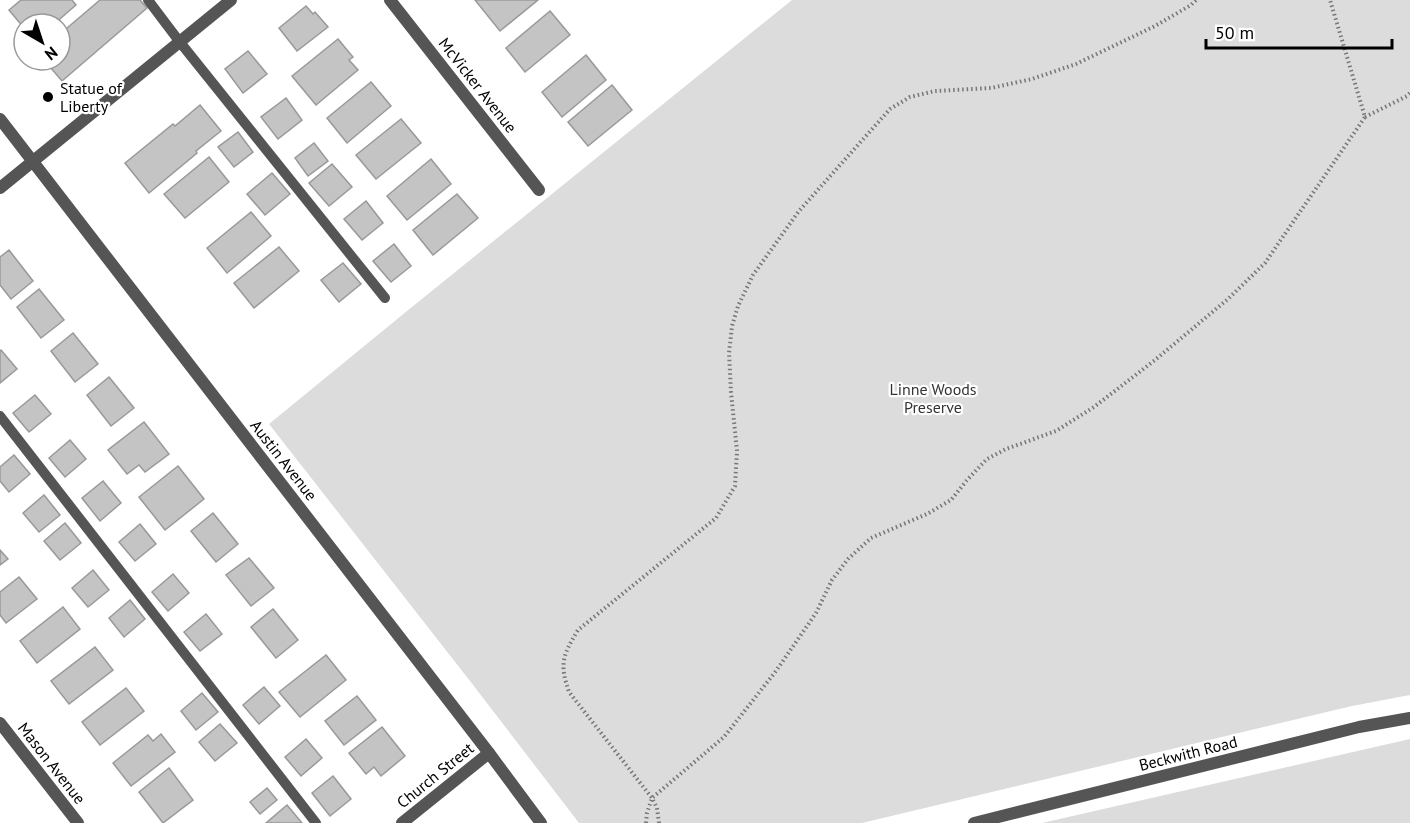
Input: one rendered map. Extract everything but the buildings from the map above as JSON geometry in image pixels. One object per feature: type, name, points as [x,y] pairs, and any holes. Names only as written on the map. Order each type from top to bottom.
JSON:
[{"type":"street","points":[[0,188],[231,0]]},
{"type":"street","name":"McVicker Avenue","points":[[390,0],[540,190]]},
{"type":"street","name":"Austin Avenue","points":[[0,118],[541,823]]},
{"type":"street","name":"Beckwith Road","points":[[974,823],[1359,727],[1410,718]]},
{"type":"street","name":"Mason Avenue","points":[[0,723],[78,823]]},
{"type":"street","name":"Church Street","points":[[402,823],[489,753]]},
{"type":"lane","points":[[148,0],[385,298]]},
{"type":"lane","points":[[0,416],[316,823]]},
{"type":"path","points":[[659,823],[657,808],[652,798],[569,692],[563,674],[566,651],[578,630],[716,518],[735,486],[737,451],[730,392],[729,353],[732,326],[738,306],[753,275],[800,211],[890,109],[910,97],[935,92],[991,88],[1032,80],[1076,64],[1155,26],[1196,0]]},
{"type":"path","points":[[1330,0],[1365,117]]},
{"type":"path","points":[[646,823],[652,798],[724,737],[776,671],[816,613],[832,580],[848,559],[871,538],[927,514],[951,500],[987,459],[1006,449],[1056,431],[1094,407],[1155,360],[1228,299],[1265,263],[1365,117],[1410,93]]},
{"type":"green space","name":"Linne Woods Preserve","points":[[792,0],[1410,0],[1410,695],[1352,706],[862,823],[579,823],[269,424]]},
{"type":"green space","points":[[1410,739],[1410,823],[1042,823]]},
{"type":"place","name":"Statue of Liberty","points":[[48,97]]}]
